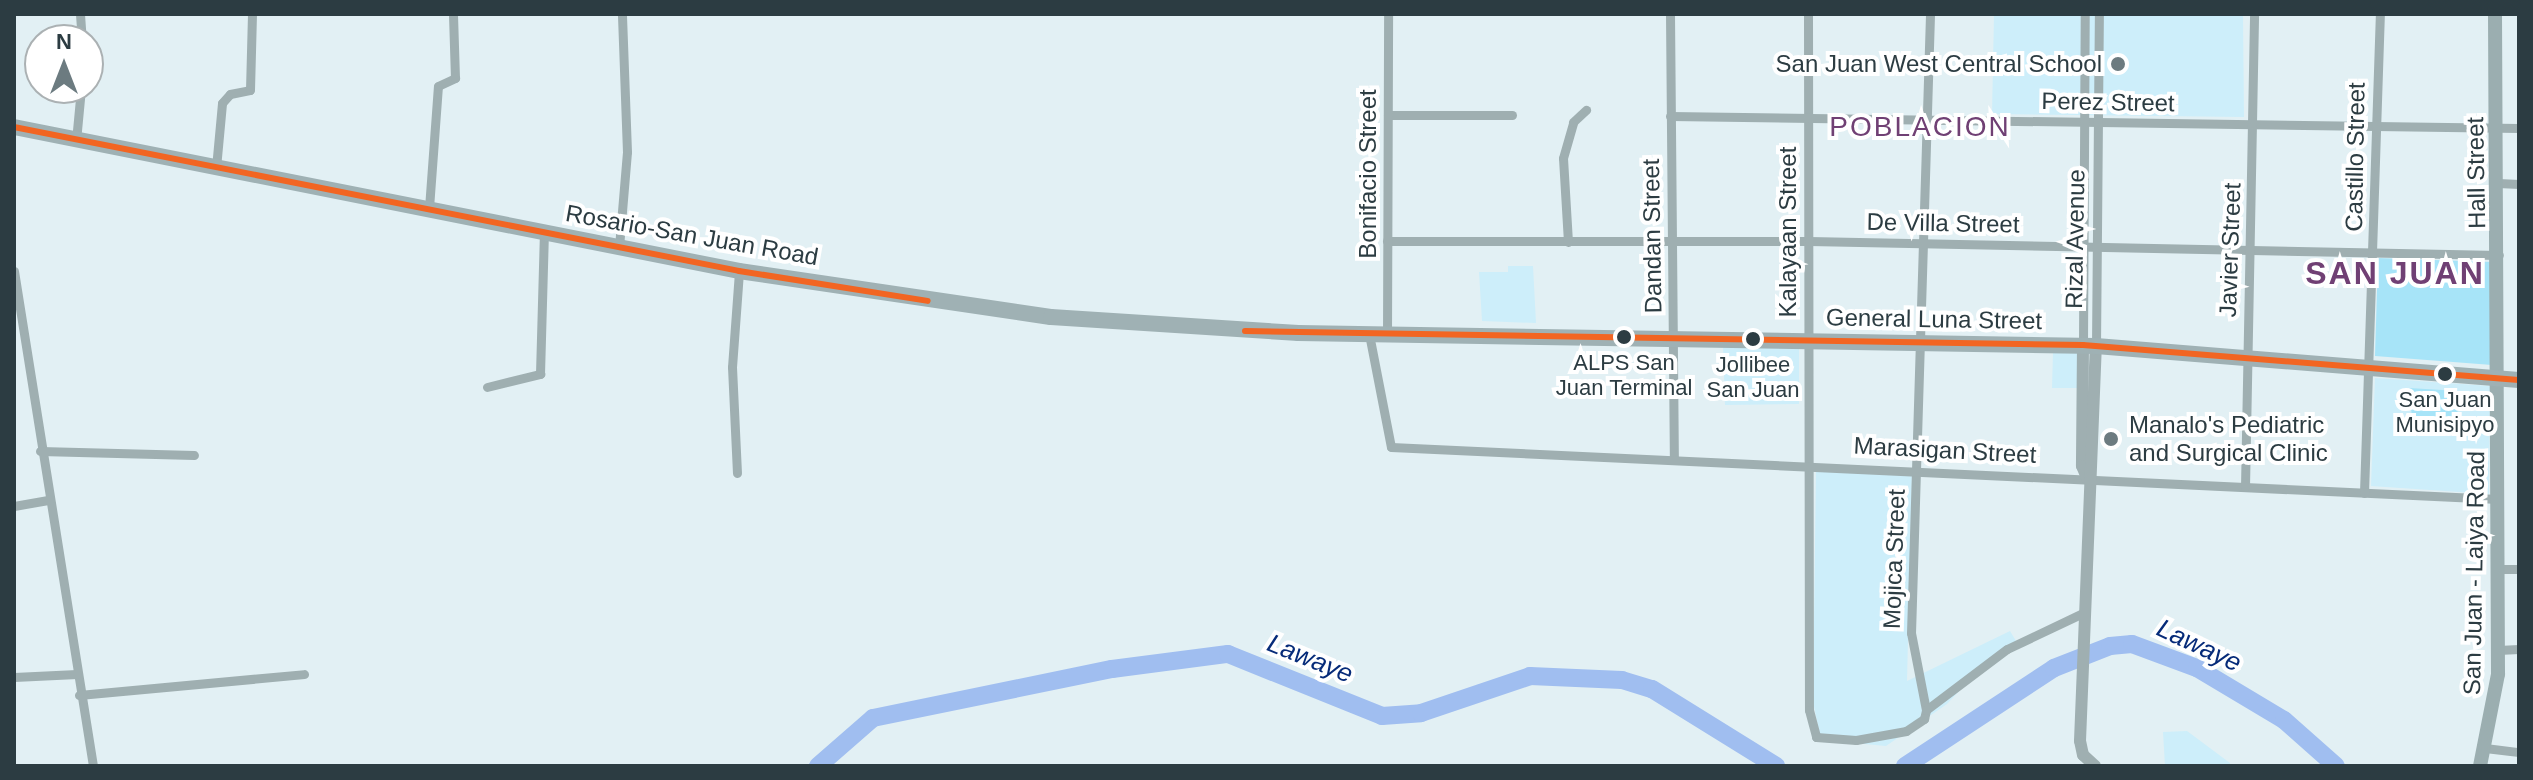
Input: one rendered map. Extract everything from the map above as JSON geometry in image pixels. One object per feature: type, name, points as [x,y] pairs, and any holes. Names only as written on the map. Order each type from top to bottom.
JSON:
[{"type":"main road","name":"Hall Street","points":[[2495,14],[2498,379]]},
{"type":"main road","name":"Rosario-San Juan Road","points":[[14,127],[739,271],[1051,317],[1369,334]]},
{"type":"main road","name":"General Luna Street","points":[[1369,334],[2089,345],[2519,380]]},
{"type":"main road","name":"San Juan - Laiya Road","points":[[2480,766],[2496,697],[2498,379]]},
{"type":"street","points":[[216,168],[222,103],[230,94],[250,90],[252,14]]},
{"type":"street","points":[[429,208],[438,86],[455,78],[453,14]]},
{"type":"street","name":"Bonifacio Street","points":[[1387,335],[1388,14]]},
{"type":"street","name":"Dandan Street","points":[[1670,14],[1674,458]]},
{"type":"street","name":"Kalayaan Street","points":[[1808,14],[1809,710],[1816,737],[1884,738],[1925,714]]},
{"type":"street","name":"Mojica Street","points":[[1925,714],[1911,633],[1930,14]]},
{"type":"street","name":"Rizal Avenue","points":[[2085,14],[2084,245],[2089,345]]},
{"type":"street","name":"Rizal Avenue","points":[[2095,766],[2081,749],[2089,345],[2097,245],[2099,14]]},
{"type":"street","name":"Javier Street","points":[[2245,487],[2254,14]]},
{"type":"street","name":"Castillo Street","points":[[2364,493],[2380,14]]},
{"type":"street","points":[[619,247],[627,152],[622,15]]},
{"type":"street","points":[[2085,51],[2099,51]]},
{"type":"street","points":[[76,141],[79,104]]},
{"type":"street","points":[[1568,242],[1563,158],[1573,122],[1586,110]]},
{"type":"street","points":[[1388,115],[1512,115]]},
{"type":"street","name":"Perez Street","points":[[1670,116],[2519,128]]},
{"type":"street","points":[[2498,183],[2519,184]]},
{"type":"street","points":[[487,387],[540,374],[544,232]]},
{"type":"street","name":"De Villa Street","points":[[1387,241],[1672,244],[1925,242],[2499,255]]},
{"type":"street","points":[[14,271],[40,451],[93,766]]},
{"type":"street","points":[[737,473],[732,367],[739,271]]},
{"type":"street","name":"Marasigan Street","points":[[1369,334],[1391,447],[1918,469],[2498,499]]},
{"type":"street","points":[[40,451],[194,455]]},
{"type":"street","points":[[14,506],[49,500]]},
{"type":"street","points":[[2498,569],[2519,569]]},
{"type":"street","points":[[1925,714],[2007,649],[2085,615]]},
{"type":"street","points":[[2498,650],[2519,649]]},
{"type":"street","points":[[14,677],[77,674]]},
{"type":"street","points":[[79,695],[304,674]]},
{"type":"street","points":[[2485,748],[2519,752]]},
{"type":"shaded area","name":"San Juan West Central School","points":[[1994,14],[2243,14],[2244,117],[1992,114]]},
{"type":"shaded area","points":[[2378,258],[2492,262],[2492,365],[2375,356]]},
{"type":"shaded area","points":[[1508,266],[1533,266],[1536,323],[1482,321],[1479,272],[1508,272]]},
{"type":"shaded area","points":[[1723,347],[1799,348],[1799,404],[1725,405]]},
{"type":"shaded area","points":[[2053,352],[2078,352],[2078,388],[2052,388]]},
{"type":"shaded area","points":[[2375,378],[2490,386],[2489,494],[2371,486]]},
{"type":"shaded area","points":[[2409,388],[2459,391],[2457,418],[2429,424],[2412,417]]},
{"type":"shaded area","points":[[1816,469],[1912,473],[1907,681],[2010,631],[2019,646],[1980,669],[1947,704],[1886,746],[1821,740],[1813,702]]},
{"type":"shaded area","points":[[2187,731],[2230,766],[2165,766],[2163,732]]},
{"type":"waterway","name":"Lawaye","points":[[1905,766],[2054,668],[2110,646],[2132,644],[2197,668],[2284,720],[2336,766]]},
{"type":"waterway","name":"Lawaye","points":[[818,766],[873,718],[1112,669],[1228,654],[1382,716],[1421,713],[1530,676],[1622,680],[1652,689],[1776,766]]},
{"type":"transit line","points":[[14,127],[739,271],[928,301]]},
{"type":"transit line","points":[[1245,331],[2083,345],[2519,380]]},
{"type":"place","name":"San Juan West Central School","points":[[2118,64]]},
{"type":"place","name":"ALPS San Juan Terminal","points":[[1624,337]]},
{"type":"place","name":"Jollibee San Juan","points":[[1753,339]]},
{"type":"place","name":"San Juan Munisipyo","points":[[2445,374]]},
{"type":"place","name":"Manalo's Pediatric and Surgical Clinic","points":[[2111,439]]},
{"type":"district","name":"POBLACION","points":[[1920,127]]},
{"type":"district","name":"SAN JUAN","points":[[2395,273]]}]
